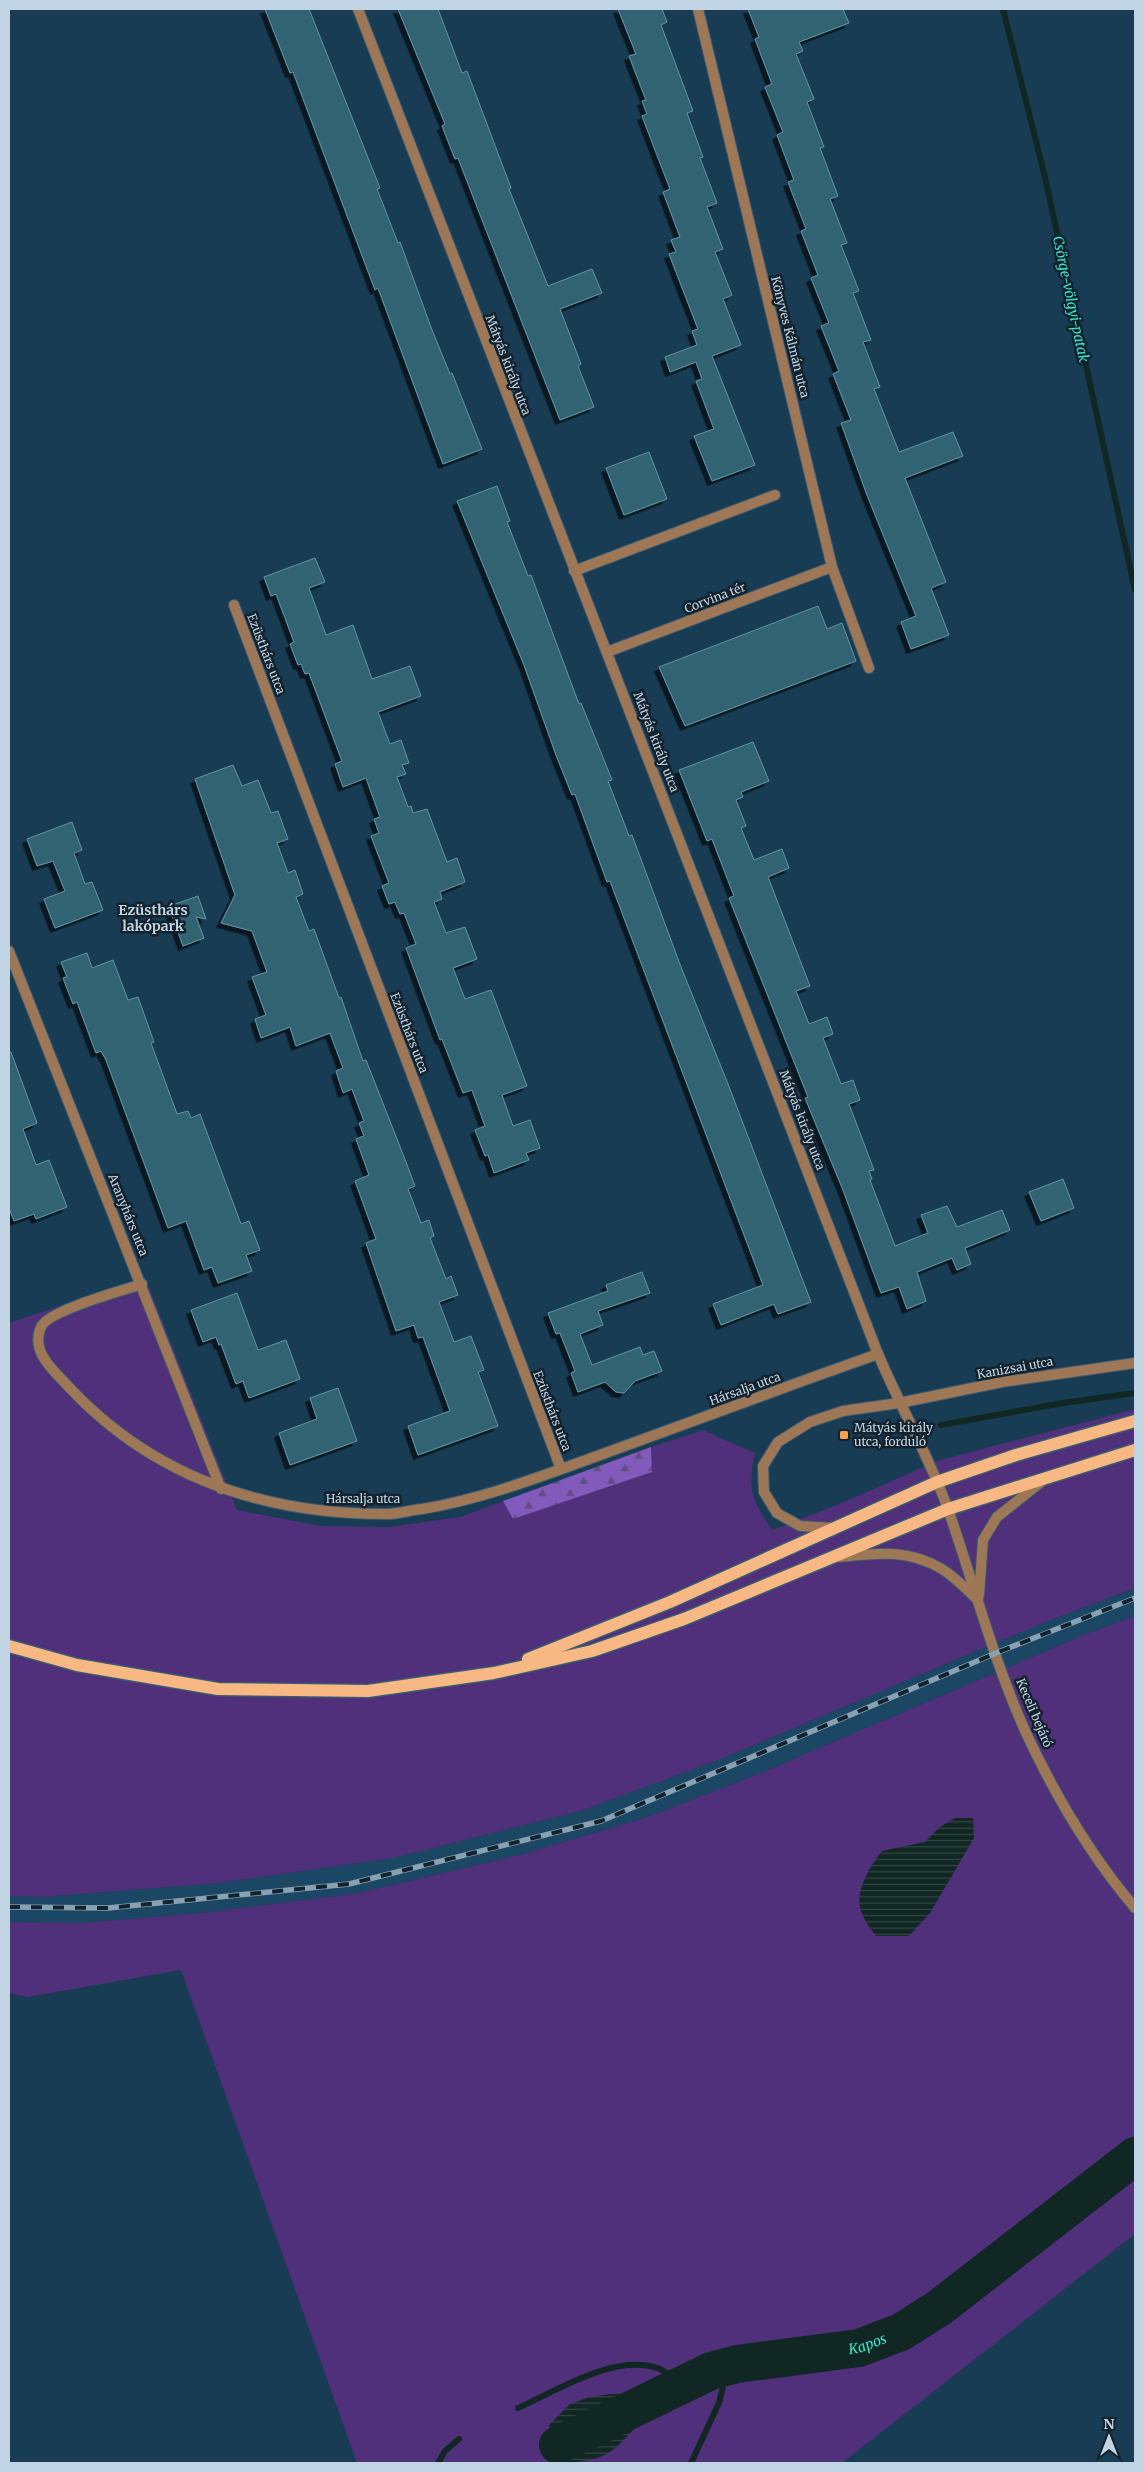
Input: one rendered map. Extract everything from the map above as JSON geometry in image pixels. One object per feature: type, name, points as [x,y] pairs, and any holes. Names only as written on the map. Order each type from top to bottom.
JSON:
[{"type":"main road","points":[[494,1673],[670,1602],[937,1482],[1016,1455],[1135,1421]]},
{"type":"main road","points":[[9,1646],[77,1666],[218,1689],[368,1691],[494,1673],[592,1651],[684,1619],[948,1509],[1135,1450]]},
{"type":"street","name":"Mátyás király utca","points":[[358,9],[878,1354],[948,1509]]},
{"type":"street","name":"Könyves Kálmán utca","points":[[698,9],[832,567],[869,668]]},
{"type":"street","points":[[574,571],[775,495]]},
{"type":"street","name":"Corvina tér","points":[[607,652],[832,567]]},
{"type":"street","name":"Ezüsthárs utca","points":[[234,605],[561,1469]]},
{"type":"street","name":"Aranyhárs utca","points":[[9,951],[142,1284],[221,1489]]},
{"type":"street","name":"Hársalja utca","points":[[142,1284],[57,1313],[41,1325],[38,1341],[43,1360],[92,1412],[160,1461],[221,1489],[321,1512],[389,1514],[458,1503],[561,1469],[878,1354]]},
{"type":"street","name":"Kanizsai utca","points":[[837,1528],[800,1526],[777,1512],[764,1492],[764,1466],[778,1442],[810,1422],[842,1411],[899,1404],[1002,1382],[1135,1363]]},
{"type":"street","points":[[979,1601],[983,1540],[997,1517],[1048,1476]]},
{"type":"street","name":"Keceli bejáró","points":[[948,1509],[1027,1734],[1072,1823],[1117,1887],[1135,1908]]},
{"type":"street","points":[[833,1558],[887,1552],[920,1558],[944,1570],[979,1601]]},
{"type":"shaded area","points":[[145,1277],[237,1510],[320,1526],[389,1527],[460,1517],[503,1501],[513,1518],[652,1472],[651,1447],[703,1430],[755,1453],[751,1476],[753,1494],[772,1530],[842,1503],[937,1461],[1135,1409],[1135,1588],[1043,1623],[716,1761],[580,1811],[393,1858],[219,1883],[43,1897],[9,1896],[9,1323]]},
{"type":"shaded area","points":[[1135,1588],[1135,1616],[1084,1635],[756,1775],[645,1818],[519,1855],[359,1893],[212,1912],[82,1923],[9,1922],[9,1896],[43,1897],[219,1883],[393,1858],[580,1811],[716,1761],[1043,1623]]},
{"type":"shaded area","points":[[1135,1616],[1135,2234],[842,2463],[357,2463],[181,1970],[27,1997],[9,1993],[9,1922],[82,1923],[212,1912],[359,1893],[519,1855],[645,1818],[756,1775],[1084,1635]],"holes":[[[940,1827],[958,1865],[929,1913],[882,1851],[925,1842]]]},
{"type":"shaded area","points":[[955,1818],[973,1818],[974,1838],[930,1913],[909,1936],[876,1936],[867,1924],[860,1908],[861,1890],[872,1865],[882,1851],[925,1842],[940,1827]]},
{"type":"shaded area","points":[[671,2382],[681,2385],[683,2396],[652,2412],[615,2448],[597,2458],[565,2463],[549,2425],[570,2404],[587,2398],[610,2394],[637,2395]]},
{"type":"green space","points":[[651,1447],[652,1472],[513,1519],[503,1501]]},
{"type":"building","points":[[265,9],[309,9],[380,188],[377,189],[398,243],[400,242],[432,330],[450,374],[452,373],[482,449],[443,464],[378,288],[375,290],[293,72],[290,73]]},
{"type":"building","points":[[398,9],[438,9],[462,73],[467,71],[511,188],[509,189],[548,286],[592,269],[602,293],[560,309],[581,364],[578,366],[594,407],[560,420],[458,158],[455,159],[442,126],[445,124]]},
{"type":"building","points":[[618,9],[662,9],[667,22],[661,25],[693,111],[687,113],[703,157],[700,158],[717,203],[707,207],[723,249],[715,252],[732,295],[723,299],[741,345],[712,356],[755,465],[712,481],[694,436],[714,429],[696,381],[702,379],[696,362],[670,372],[665,357],[697,345],[692,331],[698,329],[669,254],[676,252],[671,240],[680,237],[663,192],[670,189],[642,116],[647,114],[642,101],[646,100],[629,56],[636,54]]},
{"type":"building","points":[[748,9],[843,9],[849,23],[799,42],[803,51],[796,54],[814,99],[807,102],[824,147],[820,148],[838,196],[830,199],[847,243],[841,245],[859,291],[853,293],[871,340],[863,342],[880,387],[874,389],[899,452],[953,432],[963,456],[905,478],[946,582],[931,588],[949,635],[911,649],[901,622],[916,616],[867,495],[841,423],[851,420],[833,374],[839,371],[821,326],[829,323],[811,278],[818,275],[801,231],[806,229],[788,182],[794,180],[777,135],[783,132],[765,87],[772,84],[755,39],[759,37]]},
{"type":"building","points":[[649,452],[667,499],[624,515],[606,468]]},
{"type":"building","points":[[497,486],[510,521],[507,522],[528,576],[531,575],[579,704],[581,703],[612,780],[608,781],[629,836],[632,835],[811,1302],[778,1314],[774,1304],[721,1325],[713,1304],[763,1285],[610,881],[607,882],[575,794],[572,795],[524,665],[457,501]]},
{"type":"building","points":[[315,558],[325,582],[309,588],[326,635],[353,625],[372,679],[410,666],[421,696],[378,712],[390,744],[401,740],[409,763],[402,765],[406,774],[397,777],[408,807],[411,806],[413,813],[427,809],[447,862],[457,858],[465,882],[440,892],[442,899],[434,902],[446,933],[465,927],[477,959],[453,968],[465,999],[491,990],[527,1086],[502,1095],[513,1126],[530,1120],[540,1148],[526,1153],[529,1160],[494,1173],[488,1155],[485,1156],[475,1130],[485,1126],[472,1090],[463,1093],[442,1039],[440,1040],[406,948],[416,944],[404,913],[400,914],[395,902],[389,904],[382,886],[389,883],[371,836],[379,833],[374,819],[380,817],[366,778],[343,787],[335,764],[342,761],[309,673],[305,674],[301,664],[298,665],[290,644],[294,642],[276,594],[271,596],[264,577]]},
{"type":"building","points":[[818,606],[827,629],[842,623],[856,661],[685,726],[659,667]]},
{"type":"building","points":[[753,742],[769,781],[741,792],[743,797],[736,800],[746,826],[741,828],[754,860],[782,849],[789,868],[768,877],[810,986],[796,991],[809,1024],[827,1017],[833,1034],[823,1038],[841,1084],[853,1080],[860,1100],[849,1104],[874,1170],[869,1171],[872,1179],[870,1180],[895,1246],[928,1233],[921,1215],[947,1206],[957,1227],[1002,1210],[1010,1230],[965,1248],[971,1264],[957,1270],[952,1258],[917,1272],[926,1301],[907,1309],[899,1287],[881,1293],[843,1190],[805,1098],[808,1097],[729,898],[734,896],[712,839],[707,841],[679,770]]},
{"type":"building","points":[[233,765],[242,786],[258,780],[271,813],[278,811],[288,839],[277,843],[288,873],[295,870],[303,894],[296,897],[309,931],[314,929],[339,998],[341,997],[363,1061],[366,1060],[406,1162],[415,1186],[408,1189],[421,1223],[429,1220],[434,1236],[430,1238],[446,1279],[451,1276],[458,1295],[439,1302],[454,1342],[471,1336],[484,1370],[478,1372],[498,1426],[418,1455],[408,1426],[450,1411],[423,1337],[418,1338],[414,1325],[396,1331],[366,1243],[376,1239],[355,1181],[369,1175],[356,1139],[364,1136],[359,1123],[364,1121],[352,1089],[343,1093],[336,1071],[343,1068],[330,1033],[296,1046],[290,1027],[261,1038],[255,1019],[266,1015],[252,977],[267,972],[252,931],[221,923],[235,895],[195,779]]},
{"type":"building","points":[[72,822],[82,850],[74,853],[85,884],[92,882],[103,910],[55,928],[44,899],[65,891],[53,861],[37,866],[27,839]]},
{"type":"building","points":[[198,896],[206,919],[196,917],[204,938],[183,946],[170,910],[164,908]]},
{"type":"building","points":[[87,953],[92,968],[113,960],[128,1000],[138,997],[154,1042],[151,1043],[177,1114],[188,1111],[191,1118],[200,1114],[241,1224],[249,1221],[260,1250],[246,1255],[252,1271],[218,1283],[212,1267],[204,1270],[186,1221],[168,1228],[106,1060],[101,1051],[96,1053],[77,1002],[73,1004],[63,978],[67,977],[61,962]]},
{"type":"building","points":[[11,1052],[37,1123],[23,1129],[36,1165],[49,1160],[67,1207],[36,1219],[34,1214],[14,1221],[9,1208],[9,1053]]},
{"type":"building","points":[[1063,1179],[1074,1208],[1041,1221],[1029,1192]]},
{"type":"building","points":[[642,1272],[650,1293],[598,1311],[603,1325],[580,1334],[592,1365],[640,1347],[643,1355],[654,1351],[662,1371],[635,1381],[624,1393],[616,1392],[605,1382],[578,1392],[571,1373],[575,1371],[560,1333],[556,1334],[548,1313],[608,1291],[606,1285]]},
{"type":"building","points":[[237,1293],[258,1350],[286,1340],[300,1379],[249,1398],[243,1381],[236,1384],[221,1344],[219,1345],[216,1337],[203,1342],[191,1310]]},
{"type":"building","points":[[338,1388],[357,1441],[290,1465],[279,1433],[317,1419],[310,1398]]},
{"type":"waterway","name":"Csörge-völgyi-patak","points":[[1003,9],[1044,173],[1135,590]]},
{"type":"waterway","points":[[941,1425],[1063,1403],[1135,1393]]},
{"type":"waterway","name":"Kapos","points":[[558,2445],[711,2371],[737,2364],[859,2348],[901,2332],[939,2308],[1135,2156]]},
{"type":"waterway","points":[[518,2408],[588,2375],[625,2365],[643,2365],[660,2369],[681,2385]]},
{"type":"waterway","points":[[691,2463],[719,2403],[728,2366]]},
{"type":"waterway","points":[[438,2463],[445,2451],[459,2439]]},
{"type":"railway","points":[[9,1907],[108,1908],[349,1884],[601,1821],[996,1653],[1135,1598]]},
{"type":"place","name":"Mátyás király utca, forduló","points":[[844,1435]]},
{"type":"district","name":"Ezüsthárs lakópark","points":[[153,918]]}]
